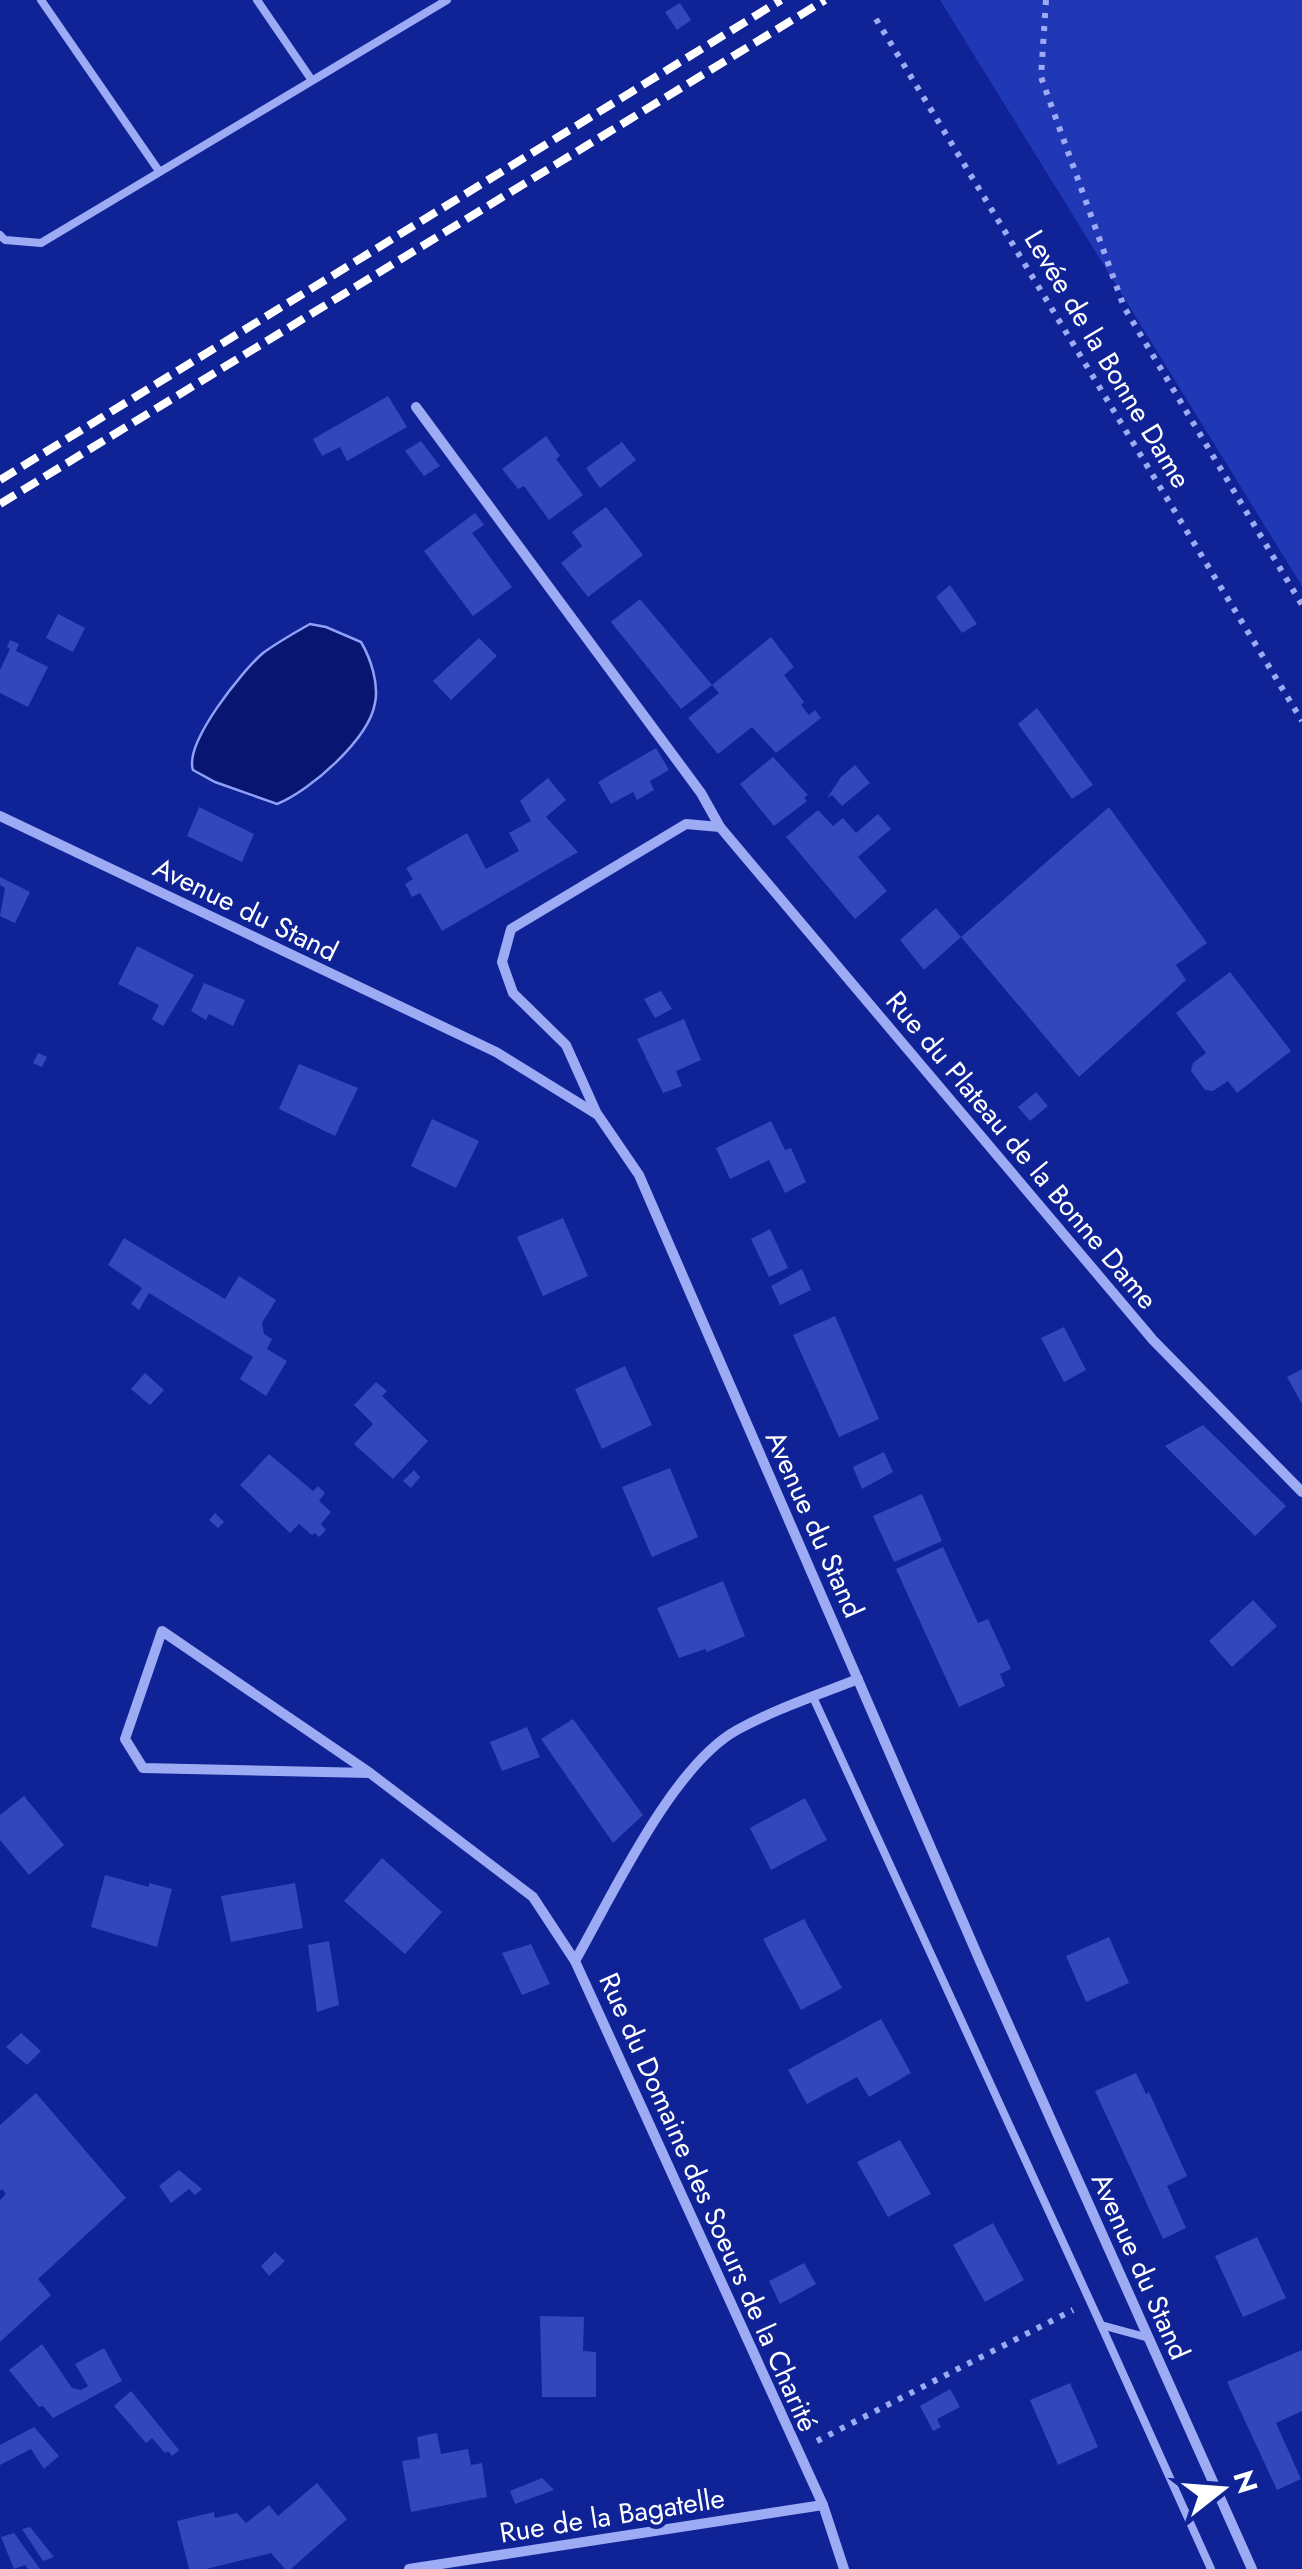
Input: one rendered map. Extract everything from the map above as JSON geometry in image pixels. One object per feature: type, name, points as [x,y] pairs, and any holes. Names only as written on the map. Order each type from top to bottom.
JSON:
[{"type":"street","name":"Rue du Plateau de la Bonne Dame","points":[[416,408],[701,793],[720,827],[1152,1340],[1302,1492]]},
{"type":"street","name":"Avenue du Stand","points":[[0,816],[496,1052],[598,1116],[639,1174],[980,1961],[1252,2569]]},
{"type":"street","points":[[598,1116],[566,1044],[513,993],[502,962],[510,930],[686,824],[720,827]]},
{"type":"street","points":[[370,1772],[143,1768],[125,1739],[162,1631],[370,1772],[533,1897],[575,1962]]},
{"type":"street","name":"Rue du Domaine des Soeurs de la Charité","points":[[844,2569],[823,2505],[575,1962],[674,1794],[705,1756],[735,1731],[858,1678]]},
{"type":"street","name":"Rue de la Bagatelle","points":[[408,2569],[823,2505]]},
{"type":"lane","points":[[41,0],[159,171]]},
{"type":"lane","points":[[257,0],[311,79]]},
{"type":"lane","points":[[0,235],[5,240],[41,243],[444,1]]},
{"type":"lane","points":[[813,1698],[1211,2569]]},
{"type":"lane","points":[[1101,2325],[1149,2338]]},
{"type":"path","points":[[1046,0],[1041,77],[1124,308],[1302,605]]},
{"type":"path","name":"Levée de la Bonne Dame","points":[[876,20],[1302,722]]},
{"type":"path","points":[[798,2451],[1090,2301]]},
{"type":"shaded area","points":[[940,0],[1302,0],[1302,586]]},
{"type":"shaded area","points":[[310,624],[361,642],[371,664],[375,703],[362,732],[350,747],[321,776],[277,804],[193,770],[197,743],[229,691],[263,653]]},
{"type":"building","points":[[680,3],[691,20],[677,30],[665,12]]},
{"type":"building","points":[[388,396],[407,427],[347,461],[340,447],[322,456],[313,439]]},
{"type":"building","points":[[546,436],[560,456],[556,459],[583,495],[549,520],[524,486],[518,489],[502,469]]},
{"type":"building","points":[[421,441],[440,466],[424,476],[405,451]]},
{"type":"building","points":[[622,442],[636,460],[600,488],[586,468]]},
{"type":"building","points":[[606,507],[643,555],[588,597],[561,563],[582,546],[572,532]]},
{"type":"building","points":[[475,513],[484,525],[472,533],[512,587],[473,616],[424,551]]},
{"type":"building","points":[[950,585],[977,624],[962,633],[936,597]]},
{"type":"building","points":[[640,599],[712,685],[681,709],[611,622]]},
{"type":"building","points":[[58,614],[85,628],[73,652],[46,638]]},
{"type":"building","points":[[771,637],[794,667],[784,675],[804,702],[801,705],[809,715],[815,710],[821,718],[776,753],[752,727],[718,754],[688,718],[719,693],[712,685]]},
{"type":"building","points":[[479,638],[497,656],[451,700],[433,681]]},
{"type":"building","points":[[10,640],[19,644],[16,651],[48,667],[28,707],[0,693],[0,670]]},
{"type":"building","points":[[1037,708],[1093,785],[1072,799],[1018,724]]},
{"type":"building","points":[[656,748],[669,770],[650,781],[654,790],[637,800],[633,792],[611,804],[598,782]]},
{"type":"building","points":[[773,757],[808,795],[804,798],[807,801],[774,826],[740,784]]},
{"type":"building","points":[[855,765],[870,783],[842,806],[832,795],[827,798],[841,777]]},
{"type":"building","points":[[548,778],[566,800],[546,817],[578,852],[442,931],[420,893],[412,897],[405,884],[413,879],[406,868],[467,833],[486,869],[519,851],[509,833],[531,821],[520,801]]},
{"type":"building","points":[[199,807],[254,834],[242,862],[187,836]]},
{"type":"building","points":[[1109,807],[1207,943],[1176,965],[1186,980],[1079,1077],[961,937]]},
{"type":"building","points":[[818,810],[833,826],[843,818],[856,833],[878,814],[891,829],[858,857],[887,891],[855,919],[786,837]]},
{"type":"building","points":[[0,877],[30,892],[15,923],[0,916],[5,888],[0,885]]},
{"type":"building","points":[[936,908],[961,937],[924,970],[900,940]]},
{"type":"building","points":[[137,946],[194,975],[163,1026],[152,1019],[159,1005],[118,984]]},
{"type":"building","points":[[1230,972],[1291,1051],[1237,1093],[1228,1081],[1213,1091],[1205,1090],[1191,1071],[1193,1063],[1206,1053],[1176,1013]]},
{"type":"building","points":[[204,983],[245,1000],[233,1026],[209,1014],[206,1020],[191,1011]]},
{"type":"building","points":[[661,991],[672,1009],[655,1018],[644,999]]},
{"type":"building","points":[[684,1019],[701,1060],[676,1071],[682,1086],[663,1093],[637,1039]]},
{"type":"building","points":[[38,1053],[47,1057],[42,1067],[33,1063]]},
{"type":"building","points":[[299,1064],[358,1088],[335,1136],[279,1109]]},
{"type":"building","points":[[1036,1092],[1048,1106],[1030,1121],[1018,1107]]},
{"type":"building","points":[[432,1119],[479,1141],[456,1188],[411,1166]]},
{"type":"building","points":[[771,1121],[785,1150],[791,1148],[806,1182],[785,1193],[769,1160],[730,1179],[716,1148]]},
{"type":"building","points":[[563,1218],[588,1276],[543,1296],[517,1237]]},
{"type":"building","points":[[770,1229],[788,1268],[769,1277],[751,1239]]},
{"type":"building","points":[[124,1238],[225,1299],[239,1276],[276,1300],[262,1323],[264,1334],[272,1339],[267,1349],[287,1361],[266,1396],[240,1379],[253,1357],[149,1293],[139,1310],[131,1304],[142,1288],[108,1265]]},
{"type":"building","points":[[802,1269],[811,1290],[780,1305],[771,1286]]},
{"type":"building","points":[[835,1316],[879,1419],[839,1437],[793,1335]]},
{"type":"building","points":[[1064,1327],[1086,1370],[1064,1382],[1041,1338]]},
{"type":"building","points":[[625,1366],[652,1425],[602,1449],[575,1389]]},
{"type":"building","points":[[1302,1369],[1302,1404],[1287,1377]]},
{"type":"building","points":[[145,1373],[164,1390],[150,1405],[131,1389]]},
{"type":"building","points":[[376,1382],[387,1391],[382,1396],[428,1441],[393,1479],[354,1444],[373,1424],[354,1405]]},
{"type":"building","points":[[1203,1425],[1286,1506],[1255,1536],[1165,1446]]},
{"type":"building","points":[[884,1452],[893,1472],[862,1489],[853,1467]]},
{"type":"building","points":[[269,1454],[313,1491],[318,1486],[325,1493],[319,1501],[331,1512],[321,1524],[326,1530],[319,1537],[299,1524],[290,1533],[240,1485]]},
{"type":"building","points":[[670,1468],[698,1537],[652,1557],[622,1487]]},
{"type":"building","points":[[414,1470],[420,1477],[411,1488],[403,1481]]},
{"type":"building","points":[[922,1494],[942,1541],[894,1562],[873,1516]]},
{"type":"building","points":[[215,1513],[224,1522],[218,1528],[209,1520]]},
{"type":"building","points":[[943,1547],[978,1623],[988,1619],[1011,1669],[1000,1674],[1005,1686],[959,1707],[896,1569]]},
{"type":"building","points":[[723,1581],[745,1636],[707,1652],[705,1649],[679,1658],[657,1608]]},
{"type":"building","points":[[1253,1600],[1277,1626],[1232,1667],[1209,1641]]},
{"type":"building","points":[[573,1719],[643,1815],[613,1843],[541,1739]]},
{"type":"building","points":[[527,1727],[540,1757],[502,1771],[490,1742]]},
{"type":"building","points":[[24,1796],[64,1845],[29,1875],[0,1840],[0,1815]]},
{"type":"building","points":[[805,1798],[827,1840],[771,1870],[750,1828]]},
{"type":"building","points":[[382,1858],[442,1912],[405,1954],[344,1901]]},
{"type":"building","points":[[105,1875],[172,1889],[157,1947],[91,1927]]},
{"type":"building","points":[[295,1883],[303,1928],[231,1942],[221,1896]]},
{"type":"building","points":[[804,1919],[842,1988],[801,2010],[763,1939]]},
{"type":"building","points":[[1109,1937],[1129,1983],[1086,2002],[1066,1956]]},
{"type":"building","points":[[329,1941],[339,2005],[317,2012],[308,1945]]},
{"type":"building","points":[[531,1944],[550,1984],[522,1995],[502,1953]]},
{"type":"building","points":[[881,2019],[911,2073],[869,2097],[857,2077],[807,2104],[788,2070]]},
{"type":"building","points":[[21,2033],[41,2051],[27,2065],[6,2047]]},
{"type":"building","points":[[1136,2073],[1146,2094],[1149,2092],[1187,2176],[1167,2186],[1186,2228],[1163,2239],[1095,2091]]},
{"type":"building","points":[[36,2093],[126,2198],[38,2279],[51,2295],[0,2342],[0,2200],[6,2194],[0,2191],[0,2125]]},
{"type":"building","points":[[900,2140],[931,2194],[888,2217],[857,2162]]},
{"type":"building","points":[[179,2170],[202,2189],[195,2195],[189,2189],[171,2203],[159,2186]]},
{"type":"building","points":[[993,2223],[1024,2280],[985,2302],[953,2245]]},
{"type":"building","points":[[1257,2237],[1286,2298],[1243,2317],[1215,2256]]},
{"type":"building","points":[[275,2252],[285,2261],[269,2276],[261,2266]]},
{"type":"building","points":[[804,2263],[816,2284],[780,2304],[769,2281]]},
{"type":"building","points":[[540,2316],[584,2317],[583,2351],[596,2352],[596,2397],[542,2397]]},
{"type":"building","points":[[42,2344],[72,2388],[81,2390],[88,2386],[75,2364],[104,2348],[122,2381],[53,2418],[9,2370]]},
{"type":"building","points":[[1302,2350],[1302,2411],[1276,2423],[1301,2479],[1277,2490],[1227,2382]]},
{"type":"building","points":[[1070,2383],[1098,2447],[1058,2465],[1030,2400]]},
{"type":"building","points":[[950,2389],[960,2407],[937,2419],[941,2427],[933,2431],[920,2406]]},
{"type":"building","points":[[131,2391],[179,2450],[172,2456],[152,2438],[146,2443],[114,2406]]},
{"type":"building","points":[[34,2427],[59,2456],[44,2469],[31,2449],[0,2465],[0,2445]]},
{"type":"building","points":[[437,2433],[441,2454],[468,2449],[471,2465],[482,2463],[487,2497],[411,2512],[402,2461],[420,2458],[417,2437]]},
{"type":"building","points":[[542,2478],[554,2490],[515,2504],[510,2491]]},
{"type":"building","points":[[317,2483],[347,2519],[291,2569],[285,2569],[271,2553],[206,2569],[189,2569],[177,2521],[214,2512],[215,2518],[237,2513],[246,2523],[269,2505],[278,2516]]},
{"type":"building","points":[[30,2527],[54,2557],[43,2561],[22,2529]]},
{"type":"building","points":[[14,2533],[40,2569],[28,2569],[25,2565],[14,2569],[1,2537]]},
{"type":"railway","points":[[0,480],[781,0]]},
{"type":"railway","points":[[0,504],[825,0]]}]
